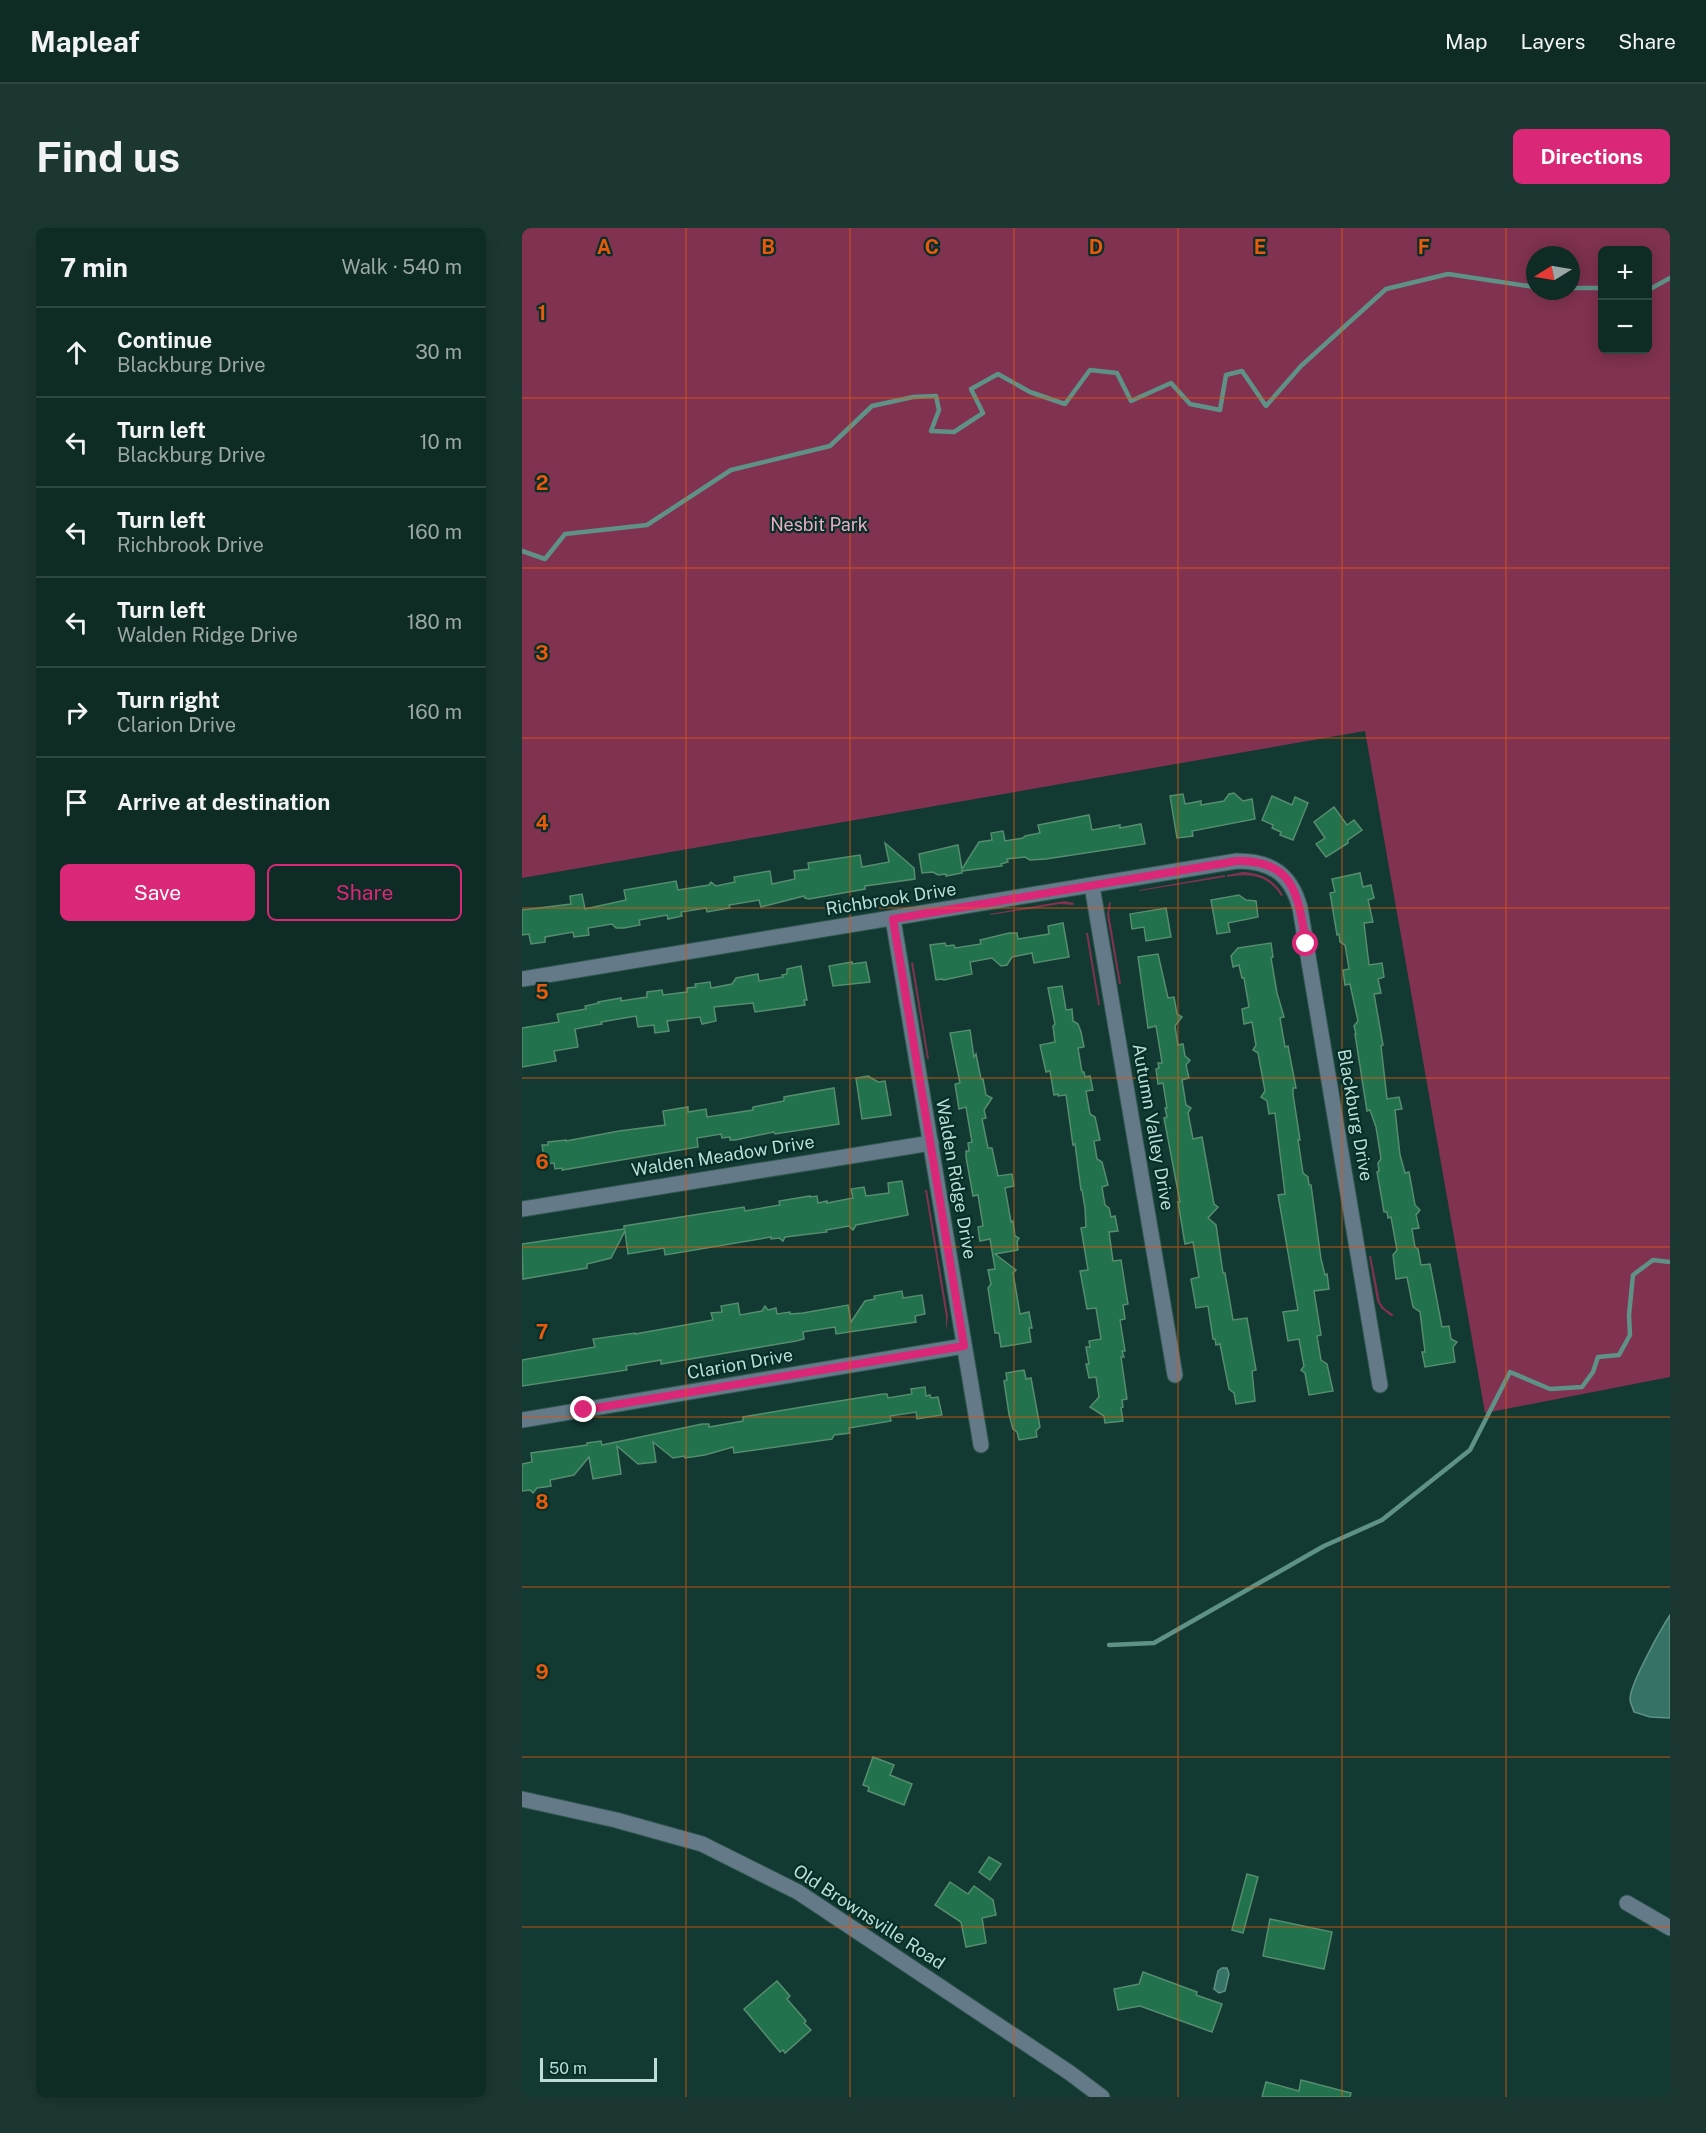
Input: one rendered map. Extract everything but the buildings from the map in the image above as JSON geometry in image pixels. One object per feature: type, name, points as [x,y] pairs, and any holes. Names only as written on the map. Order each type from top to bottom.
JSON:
[{"type":"street","name":"Richbrook Drive","points":[[522,979],[1237,861],[1267,865]]},
{"type":"street","name":"Blackburg Drive","points":[[1267,865],[1292,884],[1300,908],[1380,1385]]},
{"type":"street","name":"Autumn Valley Drive","points":[[1092,886],[1175,1375]]},
{"type":"street","name":"Walden Ridge Drive","points":[[893,919],[981,1445]]},
{"type":"street","name":"Walden Meadow Drive","points":[[522,1209],[931,1143]]},
{"type":"street","name":"Clarion Drive","points":[[522,1420],[964,1346]]},
{"type":"street","name":"Old Brownsville Road","points":[[522,1799],[616,1820],[702,1844],[798,1892],[1102,2097]]},
{"type":"street","points":[[1626,1903],[1670,1928]]},
{"type":"green space","name":"Nesbit Park","points":[[522,228],[1670,228],[1670,1377],[1485,1413],[1365,731],[522,878]]},
{"type":"green space","points":[[1243,872],[1266,878],[1283,895],[1281,896],[1270,884],[1258,877],[1243,875],[1227,877],[1227,875]]},
{"type":"green space","points":[[1225,875],[1225,877],[1139,891],[1139,890]]},
{"type":"green space","points":[[1064,901],[1074,903],[1073,905],[1060,904],[990,915],[990,914]]},
{"type":"green space","points":[[1109,902],[1111,903],[1109,913],[1121,984],[1119,984],[1107,915]]},
{"type":"green space","points":[[1086,933],[1088,933],[1100,1005],[1098,1005]]},
{"type":"green space","points":[[913,962],[929,1059],[927,1059],[911,963]]},
{"type":"green space","points":[[925,1190],[927,1190],[948,1316],[946,1332],[946,1317]]},
{"type":"green space","points":[[1369,1256],[1371,1256],[1380,1302],[1394,1315],[1391,1316],[1381,1308],[1377,1301]]},
{"type":"shaded area","points":[[1670,1615],[1670,1718],[1650,1717],[1634,1712],[1630,1701],[1631,1692]]},
{"type":"shaded area","points":[[1227,1968],[1229,1974],[1225,1991],[1219,1993],[1214,1989],[1218,1971]]},
{"type":"waterway","points":[[522,551],[545,559],[565,534],[647,525],[731,470],[830,446],[872,406],[913,397],[936,396],[939,410],[931,431],[954,432],[983,413],[971,389],[998,374],[1030,392],[1065,404],[1090,370],[1117,373],[1131,401],[1171,383],[1190,404],[1220,410],[1226,375],[1242,371],[1266,406],[1301,366],[1386,289],[1448,274],[1526,286]]},
{"type":"waterway","points":[[1652,288],[1670,278]]},
{"type":"waterway","points":[[1580,288],[1598,288]]},
{"type":"waterway","points":[[1109,1645],[1154,1643],[1324,1546],[1382,1520],[1470,1450],[1510,1372],[1550,1389],[1582,1387],[1593,1372],[1598,1357],[1619,1355],[1630,1335],[1629,1315],[1633,1275],[1653,1260],[1670,1262]]},
{"type":"route","points":[[584,1410],[964,1346],[893,919],[1248,861],[1267,865],[1286,877],[1292,884],[1300,908],[1306,944]]}]
